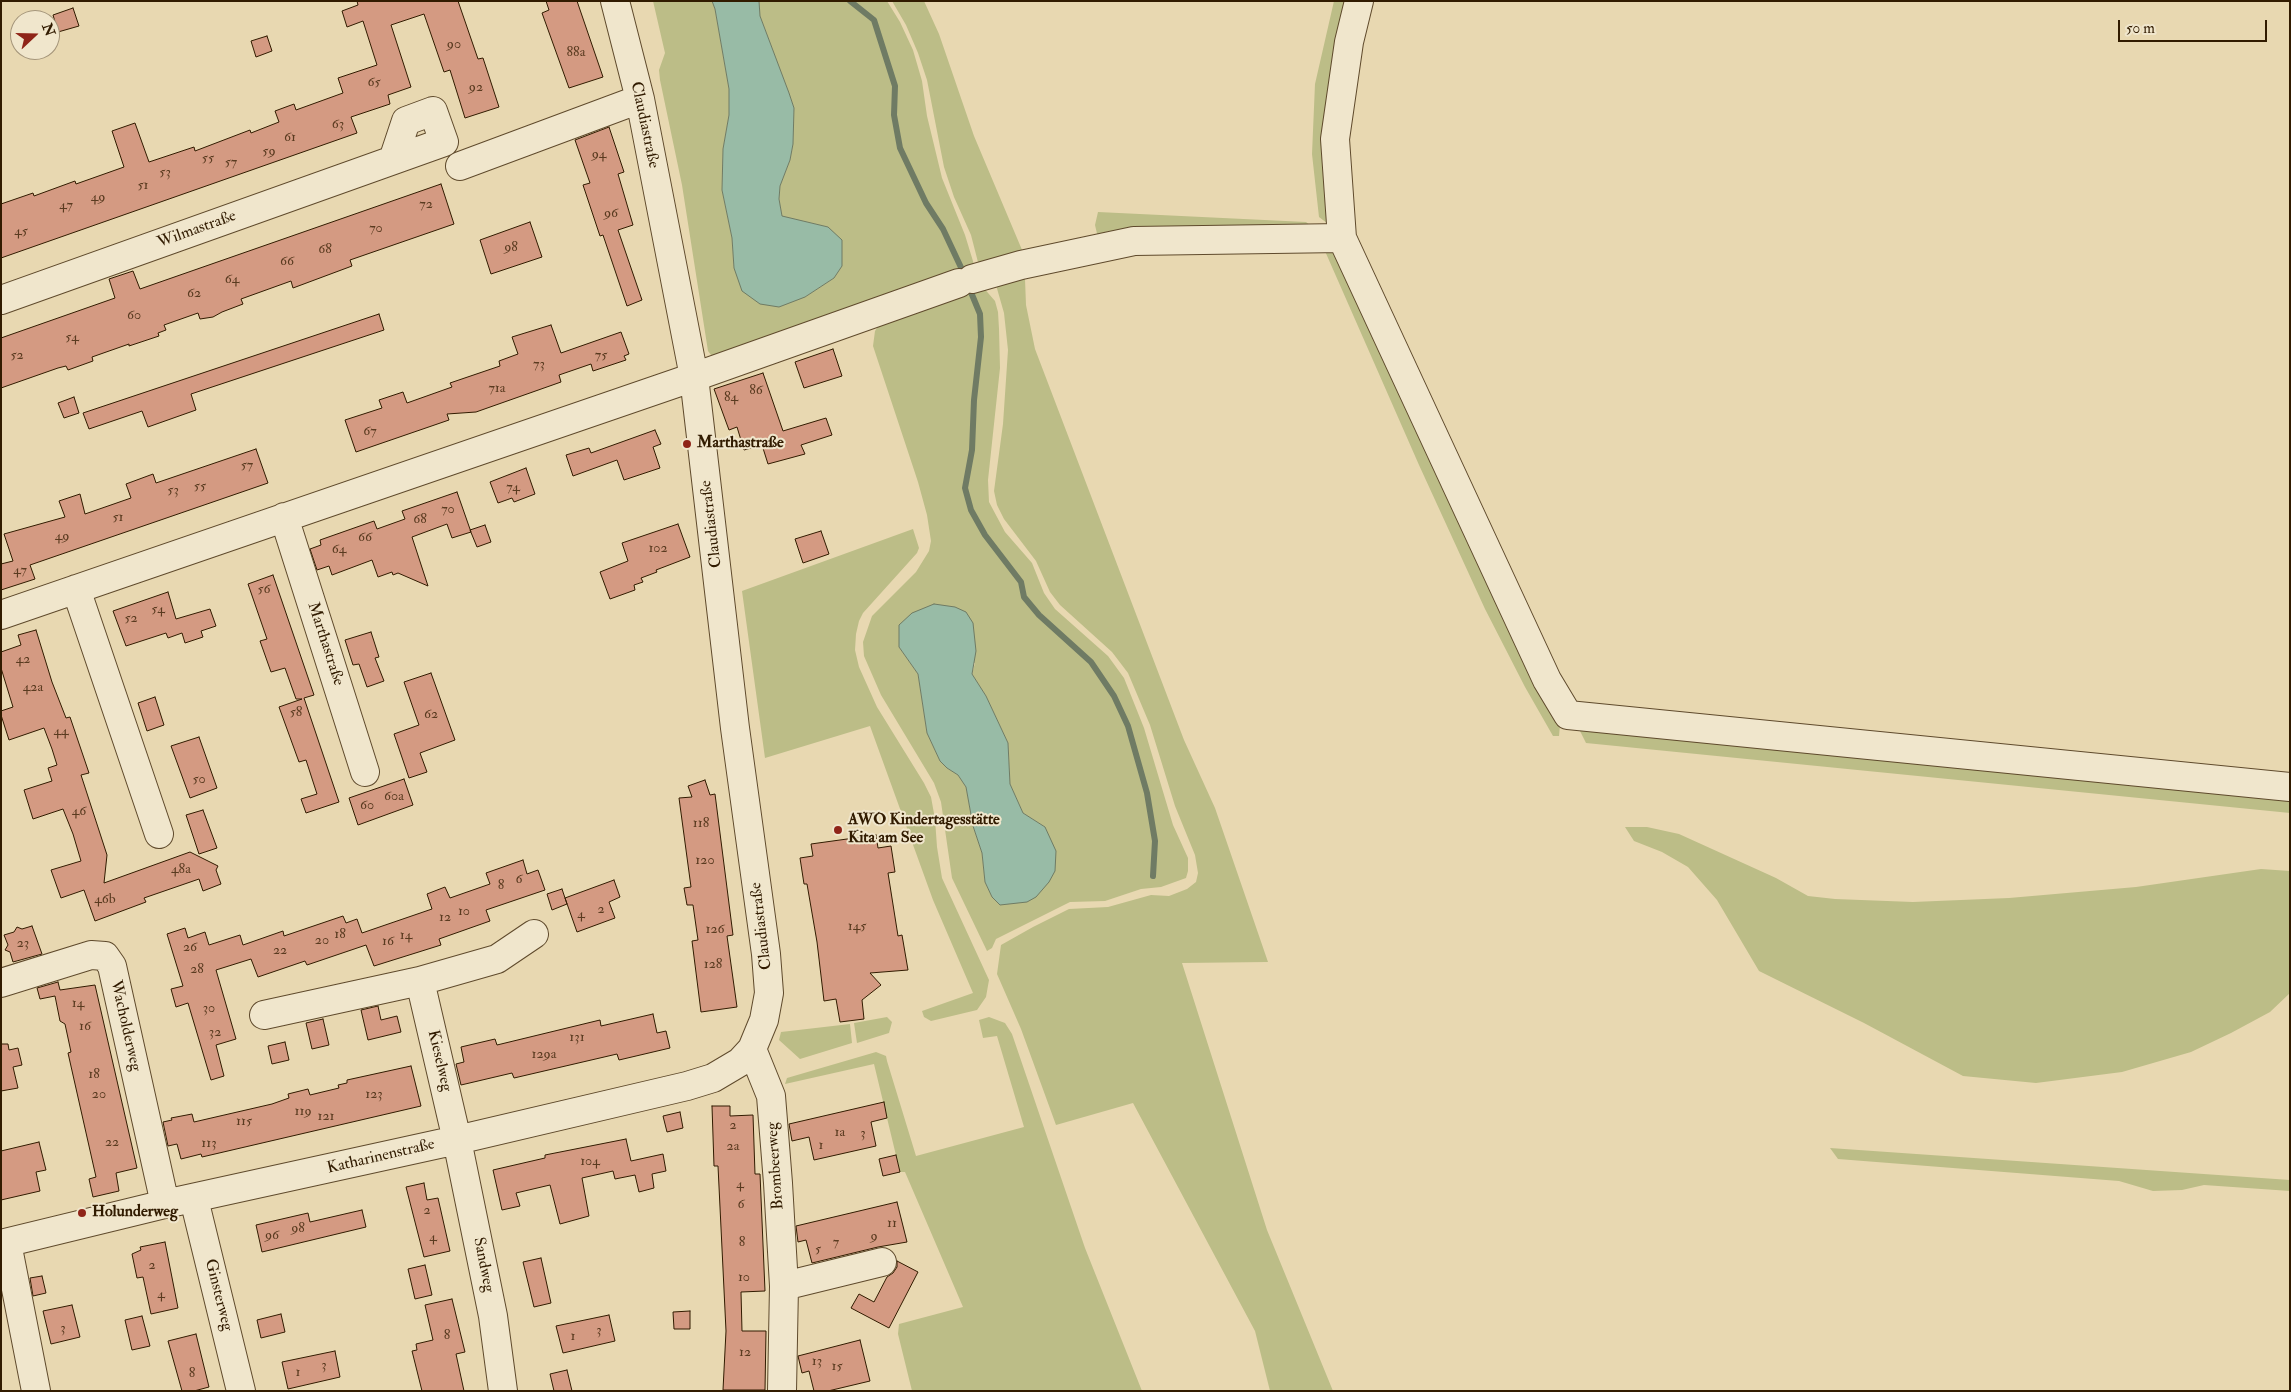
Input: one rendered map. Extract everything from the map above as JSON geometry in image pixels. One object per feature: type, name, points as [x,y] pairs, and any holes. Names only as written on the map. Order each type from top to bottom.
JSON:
[{"type":"street","name":"Claudiastraße","points":[[615,1],[640,99],[694,377],[735,728],[766,954],[769,993],[764,1020],[752,1049]]},
{"type":"street","points":[[1359,1],[1349,42],[1335,139],[1342,238],[1547,680],[1568,715],[2290,787]]},
{"type":"street","points":[[460,166],[640,99]]},
{"type":"street","name":"Wilmastraße","points":[[1,300],[393,160]]},
{"type":"street","points":[[1,615],[694,377],[966,281],[1021,265],[1134,241],[1342,238]]},
{"type":"street","name":"Marthastraße","points":[[284,517],[365,772]]},
{"type":"street","points":[[76,589],[159,834]]},
{"type":"street","points":[[264,1015],[420,981],[497,959],[534,934]]},
{"type":"street","name":"Wacholderweg","points":[[1,983],[91,955],[105,956],[112,966],[165,1204]]},
{"type":"street","name":"Kieselweg","points":[[420,981],[458,1140]]},
{"type":"street","name":"Katharinenstraße","points":[[4,1244],[165,1204],[458,1140],[713,1078],[740,1062],[752,1049]]},
{"type":"street","name":"Brombeerweg","points":[[752,1049],[771,1096],[784,1286],[782,1391]]},
{"type":"street","name":"Sandweg","points":[[458,1140],[493,1316],[502,1391]]},
{"type":"street","name":"Ginsterweg","points":[[194,1199],[241,1391]]},
{"type":"street","points":[[4,1244],[36,1391]]},
{"type":"street","points":[[784,1286],[882,1262]]},
{"type":"shaded area","points":[[653,1],[712,1],[715,9],[729,89],[729,115],[723,149],[722,190],[732,238],[734,268],[805,297],[834,278],[842,266],[828,227],[782,217],[779,199],[780,186],[790,160],[793,144],[794,108],[760,16],[759,1],[887,1],[900,22],[913,50],[922,81],[927,116],[942,178],[965,235],[976,271],[715,358],[711,355],[708,351],[682,185],[660,80],[659,70],[665,53]]},
{"type":"shaded area","points":[[712,1],[759,1],[760,16],[794,108],[793,144],[790,160],[780,186],[779,199],[782,216],[828,227],[842,240],[842,266],[834,278],[805,297],[779,307],[760,304],[742,291],[734,268],[732,238],[722,190],[723,149],[729,115],[729,89]]},
{"type":"shaded area","points":[[892,1],[924,1],[939,34],[974,136],[1025,257],[980,270],[971,235],[954,197],[944,167],[927,80],[906,25]]},
{"type":"shaded area","points":[[1334,1],[1351,1],[1335,209],[1327,223],[1319,217],[1312,154],[1315,84]]},
{"type":"shaded area","points":[[1098,212],[1306,222],[1314,228],[1099,242],[1095,225]]},
{"type":"shaded area","points":[[1321,242],[1339,242],[1560,725],[1559,736],[1553,736],[1525,687],[1485,609],[1419,465]]},
{"type":"shaded area","points":[[1028,267],[1025,279],[1026,305],[1035,349],[1184,740],[1215,808],[1268,962],[1182,963],[1267,1230],[1333,1391],[1270,1391],[1255,1331],[1133,1103],[1056,1125],[1021,1029],[997,974],[1001,945],[1033,927],[1069,909],[1108,907],[1151,895],[1169,896],[1187,889],[1196,882],[1198,873],[1195,855],[1175,806],[1150,725],[1128,673],[1112,652],[1060,605],[1050,592],[1036,561],[1004,519],[997,505],[994,491],[1003,424],[1008,350],[1004,313],[996,285]]},
{"type":"shaded area","points":[[982,286],[995,301],[998,312],[1000,368],[988,480],[989,502],[1005,532],[1032,563],[1044,593],[1055,609],[1108,656],[1124,678],[1144,728],[1173,825],[1188,858],[1186,878],[1161,887],[1141,889],[1105,901],[1070,902],[996,939],[992,948],[987,951],[952,878],[941,802],[934,783],[881,695],[864,656],[863,642],[872,616],[916,572],[929,551],[931,541],[927,515],[918,482],[873,346],[875,331],[885,316]],"holes":[[[899,647],[975,663],[972,674],[986,696],[1008,743],[1010,784],[1023,813],[1045,827],[1000,905],[992,897],[985,882],[982,853],[973,826],[966,787],[958,775],[940,761],[927,733],[918,674]]]},
{"type":"shaded area","points":[[913,529],[919,548],[917,553],[863,613],[856,634],[855,650],[859,667],[877,707],[931,797],[942,878],[989,980],[986,997],[977,1010],[931,1021],[924,1017],[922,1011],[973,993],[933,900],[870,726],[765,758],[742,591]]},
{"type":"shaded area","points":[[934,604],[955,607],[966,612],[973,623],[976,651],[972,674],[986,696],[1008,743],[1010,784],[1023,813],[1045,827],[1056,851],[1055,871],[1049,882],[1036,897],[1027,902],[1000,905],[992,897],[985,882],[982,853],[973,826],[966,787],[958,775],[940,761],[927,733],[918,674],[899,647],[899,625],[912,613]]},
{"type":"shaded area","points":[[1577,725],[2290,796],[2290,813],[1586,743]]},
{"type":"shaded area","points":[[1625,827],[1647,827],[1679,834],[1776,878],[1808,896],[1835,899],[1913,902],[2009,898],[2136,887],[2261,869],[2290,871],[2290,993],[2270,1012],[2191,1052],[2122,1072],[2036,1083],[1963,1076],[1864,1023],[1759,971],[1717,900],[1688,867],[1662,852],[1634,841]]},
{"type":"shaded area","points":[[887,1017],[892,1022],[889,1033],[857,1043],[854,1023]]},
{"type":"shaded area","points":[[989,1017],[1005,1023],[1012,1034],[1085,1248],[1142,1391],[912,1391],[898,1334],[899,1324],[963,1307],[905,1172],[900,1172],[874,1064],[785,1084],[787,1078],[876,1052],[886,1056],[916,1156],[1024,1127],[997,1036],[983,1038],[979,1020]]},
{"type":"shaded area","points":[[850,1024],[852,1043],[800,1059],[779,1040],[781,1032]]},
{"type":"shaded area","points":[[1830,1148],[2290,1180],[2290,1191],[2204,1185],[2182,1190],[2153,1191],[2119,1181],[1838,1159]]},
{"type":"building","points":[[357,1],[458,1],[478,59],[483,58],[499,107],[465,118],[450,70],[444,72],[424,14],[391,25],[411,87],[388,95],[390,104],[351,117],[357,133],[1,258],[1,204],[33,193],[34,196],[75,181],[76,184],[124,167],[112,131],[135,123],[149,162],[194,147],[195,151],[250,130],[251,133],[279,122],[275,111],[294,104],[296,110],[343,93],[338,78],[377,65],[363,21],[347,27],[342,11],[358,5]]},
{"type":"building","points":[[546,1],[577,1],[603,77],[569,88],[542,13],[549,10]]},
{"type":"building","points":[[73,8],[79,26],[60,31],[60,13]]},
{"type":"building","points":[[267,36],[272,51],[256,57],[251,41]]},
{"type":"building","points":[[609,127],[624,172],[618,174],[633,225],[618,230],[642,300],[627,306],[603,235],[600,236],[583,185],[590,183],[575,140]]},
{"type":"building","points":[[441,184],[454,224],[350,260],[352,266],[293,288],[291,281],[241,299],[243,304],[213,317],[200,319],[198,313],[164,325],[166,330],[158,333],[159,336],[92,357],[93,361],[68,370],[66,366],[58,368],[1,388],[1,338],[115,298],[109,279],[133,271],[140,289]]},
{"type":"building","points":[[530,222],[542,257],[491,274],[480,240]]},
{"type":"building","points":[[379,314],[384,330],[191,394],[196,410],[148,427],[142,411],[89,429],[83,413]]},
{"type":"building","points":[[551,325],[561,353],[621,332],[629,354],[624,356],[626,360],[593,371],[591,364],[559,375],[561,382],[476,412],[447,414],[449,420],[356,452],[345,420],[382,408],[379,400],[403,392],[407,403],[452,387],[450,383],[500,366],[499,361],[518,354],[512,337]]},
{"type":"building","points":[[833,349],[842,376],[804,388],[795,362]]},
{"type":"building","points":[[763,373],[783,431],[826,418],[832,435],[801,445],[805,454],[768,464],[762,445],[744,450],[737,427],[729,430],[714,389]]},
{"type":"building","points":[[74,397],[79,413],[64,418],[58,403]]},
{"type":"building","points":[[655,430],[661,444],[653,447],[660,468],[624,480],[617,460],[573,476],[566,455],[589,448],[591,453]]},
{"type":"building","points":[[256,449],[268,483],[30,565],[35,579],[1,590],[1,564],[13,561],[4,534],[65,517],[59,501],[80,494],[85,514],[131,498],[126,484],[153,474],[156,483]]},
{"type":"building","points":[[526,468],[535,494],[514,502],[512,498],[498,503],[490,482]]},
{"type":"building","points":[[457,492],[471,532],[452,538],[447,524],[412,537],[428,586],[398,573],[393,575],[392,572],[378,577],[372,560],[332,575],[329,566],[317,570],[310,549],[321,545],[320,540],[374,521],[377,529],[405,519],[402,511]]},
{"type":"building","points":[[678,524],[690,557],[656,570],[657,572],[641,578],[643,582],[634,585],[635,590],[610,599],[600,572],[628,561],[622,543]]},
{"type":"building","points":[[485,525],[491,542],[477,547],[470,530]]},
{"type":"building","points":[[821,531],[829,554],[803,563],[795,539]]},
{"type":"building","points":[[273,575],[314,695],[304,698],[339,802],[306,813],[301,799],[317,794],[306,760],[299,762],[279,707],[302,699],[296,699],[285,668],[271,672],[260,641],[267,639],[248,584]]},
{"type":"building","points":[[168,592],[176,619],[210,609],[216,626],[201,631],[203,637],[185,643],[182,633],[168,638],[166,633],[126,646],[113,611]]},
{"type":"building","points":[[36,630],[52,682],[66,718],[70,717],[89,773],[81,775],[107,855],[104,883],[190,852],[218,866],[216,870],[221,884],[203,891],[199,879],[144,898],[146,902],[95,921],[84,890],[61,898],[51,870],[81,861],[73,834],[63,809],[33,819],[24,790],[52,781],[48,768],[57,765],[52,749],[44,728],[9,740],[1,715],[1,711],[13,707],[1,668],[1,652],[21,645],[18,635]]},
{"type":"building","points":[[371,632],[379,657],[375,658],[384,681],[367,687],[359,664],[353,665],[345,640]]},
{"type":"building","points":[[431,673],[455,740],[420,753],[427,772],[409,778],[394,734],[419,725],[404,682]]},
{"type":"building","points":[[155,697],[164,725],[147,731],[138,703]]},
{"type":"building","points":[[199,737],[217,788],[190,798],[171,746]]},
{"type":"building","points":[[404,779],[413,805],[358,825],[349,798]]},
{"type":"building","points":[[705,780],[710,795],[715,794],[733,935],[727,936],[737,1007],[701,1012],[692,941],[698,940],[693,905],[687,905],[684,888],[691,887],[679,798],[692,797],[688,786]]},
{"type":"building","points":[[203,810],[217,848],[199,854],[186,815]]},
{"type":"building","points":[[876,835],[878,848],[891,846],[895,872],[888,873],[898,936],[902,935],[908,970],[870,973],[881,985],[862,1000],[864,1019],[840,1022],[836,999],[824,1001],[817,942],[807,884],[804,884],[800,858],[813,856],[811,844]]},
{"type":"building","points":[[523,860],[527,874],[538,870],[545,890],[486,910],[490,921],[439,939],[441,945],[374,966],[366,945],[307,965],[305,961],[258,977],[251,959],[216,970],[236,1039],[216,1045],[224,1076],[211,1080],[188,1003],[176,1007],[171,989],[183,986],[167,934],[185,928],[188,938],[205,932],[209,945],[240,935],[243,945],[283,931],[284,936],[343,916],[346,923],[357,919],[362,933],[432,909],[427,894],[445,887],[450,898],[490,884],[486,873]]},
{"type":"building","points":[[614,880],[620,897],[609,902],[615,918],[577,932],[565,898]]},
{"type":"building","points":[[562,889],[567,904],[552,910],[547,894]]},
{"type":"building","points":[[32,926],[42,954],[13,962],[10,952],[5,950],[8,945],[4,935],[14,932],[17,927],[22,929]]},
{"type":"building","points":[[58,982],[60,990],[95,985],[137,1168],[116,1173],[119,1191],[93,1197],[89,1179],[96,1177],[68,1053],[71,1052],[65,1024],[60,1021],[55,996],[40,999],[37,988]]},
{"type":"building","points":[[378,1006],[381,1020],[397,1016],[401,1032],[368,1040],[361,1010]]},
{"type":"building","points":[[653,1014],[657,1033],[666,1031],[670,1048],[619,1060],[617,1054],[514,1078],[512,1073],[461,1085],[456,1064],[464,1062],[461,1047],[495,1039],[497,1045],[600,1020],[601,1026]]},
{"type":"building","points":[[323,1019],[329,1045],[312,1049],[306,1023]]},
{"type":"building","points":[[285,1042],[289,1060],[272,1064],[268,1046]]},
{"type":"building","points":[[1,1044],[8,1044],[9,1050],[18,1048],[22,1065],[13,1067],[18,1088],[1,1091]]},
{"type":"building","points":[[411,1066],[421,1106],[202,1157],[201,1154],[181,1159],[177,1144],[168,1146],[163,1122],[172,1120],[171,1118],[192,1114],[194,1122],[272,1104],[289,1098],[288,1094],[308,1089],[310,1095],[339,1088],[338,1085],[347,1083],[347,1080]]},
{"type":"building","points":[[884,1102],[887,1118],[871,1122],[876,1146],[814,1160],[809,1137],[792,1141],[789,1124]]},
{"type":"building","points":[[712,1106],[730,1106],[730,1116],[753,1115],[755,1174],[760,1174],[765,1291],[741,1292],[742,1331],[766,1331],[765,1390],[723,1390],[726,1331],[718,1166],[714,1166]]},
{"type":"building","points":[[680,1112],[683,1128],[667,1132],[663,1116]]},
{"type":"building","points":[[626,1139],[631,1161],[663,1154],[666,1171],[652,1174],[654,1188],[639,1192],[635,1175],[615,1179],[613,1171],[582,1178],[589,1216],[560,1224],[550,1185],[516,1193],[520,1206],[502,1210],[493,1170],[545,1158],[545,1155]]},
{"type":"building","points":[[39,1142],[46,1170],[36,1172],[40,1191],[1,1200],[1,1151]]},
{"type":"building","points":[[896,1155],[900,1172],[883,1176],[879,1159]]},
{"type":"building","points":[[424,1183],[427,1200],[438,1198],[450,1251],[424,1257],[406,1187]]},
{"type":"building","points":[[897,1202],[907,1242],[812,1263],[806,1240],[798,1242],[796,1226]]},
{"type":"building","points":[[362,1210],[366,1227],[262,1252],[256,1225],[308,1213],[310,1222]]},
{"type":"building","points":[[165,1242],[178,1308],[151,1314],[143,1277],[137,1278],[132,1254],[141,1250],[140,1247]]},
{"type":"building","points":[[541,1258],[551,1303],[534,1307],[523,1262]]},
{"type":"building","points":[[897,1261],[918,1272],[889,1328],[851,1308],[859,1294],[874,1302],[887,1277],[897,1267]]},
{"type":"building","points":[[425,1265],[432,1295],[415,1299],[408,1269]]},
{"type":"building","points":[[42,1276],[46,1293],[33,1296],[30,1278]]},
{"type":"building","points":[[452,1299],[465,1352],[456,1354],[464,1391],[422,1391],[412,1351],[417,1350],[416,1344],[433,1340],[425,1305]]},
{"type":"building","points":[[72,1305],[80,1337],[51,1344],[43,1311]]},
{"type":"building","points":[[690,1311],[690,1329],[674,1329],[673,1312]]},
{"type":"building","points":[[281,1314],[285,1332],[261,1338],[257,1320]]},
{"type":"building","points":[[609,1315],[615,1341],[563,1353],[556,1326]]},
{"type":"building","points":[[142,1316],[150,1346],[132,1350],[125,1320]]},
{"type":"building","points":[[196,1334],[209,1387],[194,1391],[182,1391],[168,1341]]},
{"type":"building","points":[[860,1340],[870,1381],[828,1391],[814,1391],[809,1371],[802,1373],[798,1356]]},
{"type":"building","points":[[335,1351],[340,1377],[288,1389],[282,1362]]},
{"type":"building","points":[[567,1370],[572,1391],[554,1391],[550,1374]]},
{"type":"waterway","points":[[850,1],[874,20],[895,86],[894,115],[900,148],[926,203],[943,229],[965,276]]},
{"type":"waterway","points":[[968,285],[980,314],[981,337],[974,400],[972,450],[965,488],[971,510],[985,535],[1021,582],[1024,597],[1039,615],[1091,662],[1114,696],[1128,726],[1147,793],[1155,841],[1153,876]]},
{"type":"place","name":"Marthastraße","points":[[687,444]]},
{"type":"place","name":"AWO Kindertagesstätte Kita am See","points":[[838,830]]},
{"type":"place","name":"Holunderweg","points":[[82,1213]]}]
